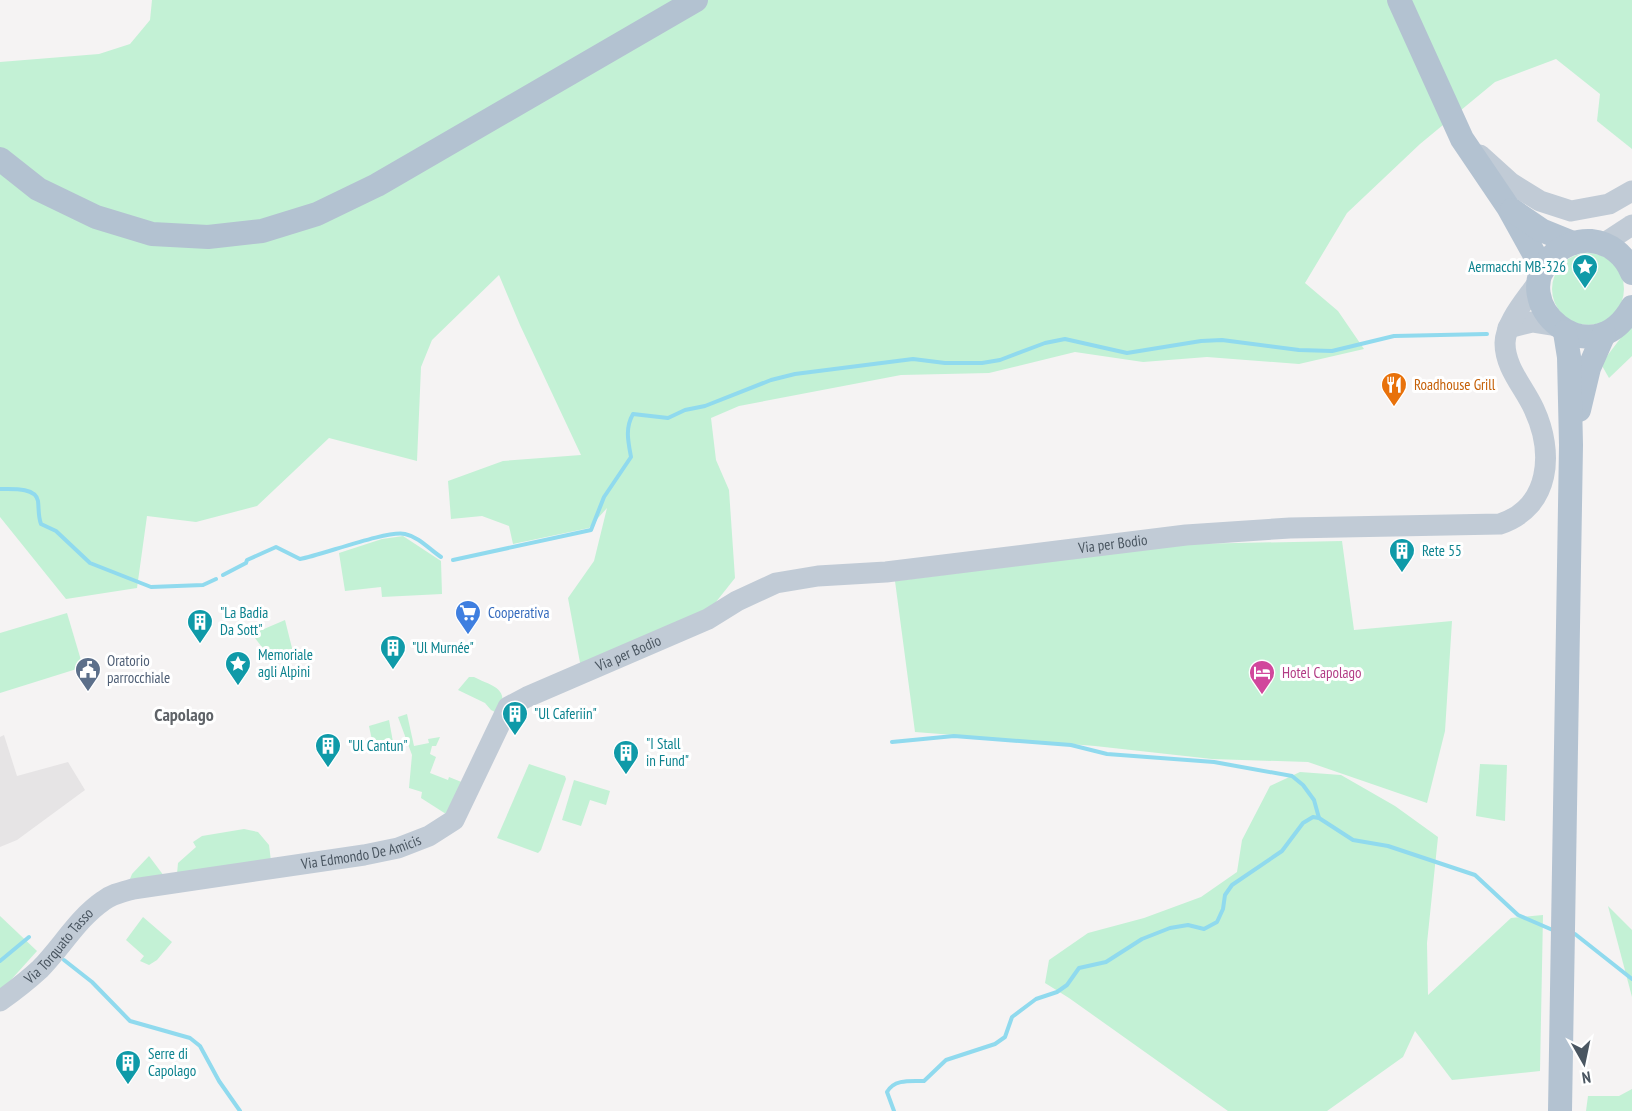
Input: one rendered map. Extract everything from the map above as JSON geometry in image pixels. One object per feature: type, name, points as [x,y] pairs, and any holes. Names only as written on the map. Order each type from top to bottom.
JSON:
[{"type":"main road","points":[[0,159],[47,194],[96,218],[152,234],[208,237],[262,231],[317,214],[377,185],[696,0]]},
{"type":"main road","points":[[1399,0],[1462,139],[1508,207],[1542,274]]},
{"type":"main road","points":[[1508,207],[1541,230],[1573,243]]},
{"type":"main road","points":[[1632,273],[1628,263],[1617,251],[1603,244],[1588,241],[1573,243],[1550,258],[1542,274],[1539,292],[1548,317],[1561,329],[1578,336],[1591,337],[1604,334],[1626,318],[1632,307]]},
{"type":"main road","points":[[1560,1111],[1571,445],[1569,357],[1561,329]]},
{"type":"main road","points":[[1571,445],[1589,368],[1604,334]]},
{"type":"street","points":[[1462,139],[1511,183],[1540,201],[1571,211],[1609,204],[1632,191]]},
{"type":"street","points":[[1603,244],[1632,225]]},
{"type":"street","points":[[1508,328],[1542,274]]},
{"type":"street","points":[[1508,328],[1532,322],[1561,329]]},
{"type":"street","name":"Via per Bodio","points":[[527,697],[708,619],[737,600],[776,582],[818,576],[886,572],[1186,535],[1290,528],[1500,524],[1513,520],[1525,512],[1538,496],[1545,472],[1544,443],[1535,410],[1506,355],[1508,328]]},
{"type":"street","name":"Via Edmondo De Amicis","points":[[117,893],[133,888],[364,855],[398,848],[429,836],[454,820],[508,708],[527,697]]},
{"type":"street","name":"Via Torquato Tasso","points":[[0,1001],[41,968],[91,910],[117,893]]},
{"type":"shaded area","points":[[4,735],[17,776],[68,762],[85,790],[17,840],[0,847],[0,737]]},
{"type":"green space","points":[[152,0],[1632,0],[1632,149],[1597,121],[1600,94],[1556,59],[1495,82],[1420,144],[1347,213],[1305,283],[1338,311],[1364,349],[1299,364],[1207,357],[1143,362],[1075,352],[989,373],[901,375],[739,406],[711,418],[716,460],[729,490],[735,578],[708,612],[581,668],[568,598],[594,561],[607,508],[589,528],[513,544],[509,526],[482,516],[451,519],[448,481],[503,461],[581,455],[499,275],[432,340],[421,367],[417,461],[329,438],[257,506],[196,522],[147,516],[137,588],[66,599],[0,517],[0,62],[99,54],[130,44],[150,20]]},
{"type":"green space","points":[[1588,253],[1608,259],[1618,269],[1624,289],[1618,309],[1608,319],[1588,325],[1568,319],[1558,309],[1552,289],[1558,269],[1568,259]]},
{"type":"green space","points":[[1632,323],[1632,356],[1609,378],[1601,364]]},
{"type":"green space","points":[[403,536],[441,561],[442,594],[382,597],[381,587],[345,591],[339,553],[382,539]]},
{"type":"green space","points":[[1342,541],[1354,630],[1452,621],[1445,731],[1427,803],[1308,762],[1212,759],[1095,746],[915,732],[895,581],[1189,544]]},
{"type":"green space","points":[[67,613],[83,667],[0,693],[0,633]]},
{"type":"green space","points":[[285,620],[293,652],[271,659],[252,634]]},
{"type":"green space","points":[[469,677],[474,677],[498,690],[503,699],[499,714],[485,703],[458,690]]},
{"type":"green space","points":[[407,714],[414,746],[429,743],[428,739],[440,737],[436,746],[432,746],[430,754],[436,757],[430,773],[464,783],[446,814],[421,798],[422,792],[409,788],[412,755],[398,717]]},
{"type":"green space","points":[[389,720],[393,742],[373,745],[369,726]]},
{"type":"green space","points":[[529,764],[565,776],[566,779],[538,853],[497,838]]},
{"type":"green space","points":[[1480,764],[1507,765],[1505,821],[1476,816]]},
{"type":"green space","points":[[1300,772],[1341,775],[1395,806],[1438,837],[1427,943],[1428,995],[1511,918],[1543,915],[1540,1071],[1452,1080],[1415,1031],[1403,1057],[1327,1111],[1228,1111],[1045,983],[1049,960],[1088,933],[1144,918],[1201,897],[1237,872],[1242,840],[1270,786]]},
{"type":"green space","points":[[574,780],[610,791],[606,805],[590,800],[581,826],[562,820]]},
{"type":"green space","points":[[244,829],[258,832],[269,845],[271,861],[177,874],[178,863],[196,847],[193,842],[202,836]]},
{"type":"green space","points":[[149,856],[164,876],[130,879],[132,874]]},
{"type":"green space","points":[[1608,906],[1632,930],[1632,997]]},
{"type":"green space","points":[[0,916],[37,951],[0,992]]},
{"type":"green space","points":[[143,917],[172,942],[157,960],[149,965],[140,961],[144,956],[126,940]]},
{"type":"green space","points":[[1632,1089],[1632,1111],[1586,1111],[1588,1096],[1619,1096]]},
{"type":"waterway","points":[[453,560],[591,530],[604,497],[631,457],[628,430],[633,414],[668,418],[771,380],[795,374],[913,359],[945,363],[982,363],[1000,360],[1045,343],[1065,339],[1127,353],[1201,341],[1222,340],[1299,350],[1332,351],[1394,336],[1487,334]]},
{"type":"waterway","points":[[0,489],[33,493],[38,501],[41,524],[56,531],[90,563],[151,587],[203,585],[216,579]]},
{"type":"waterway","points":[[223,575],[246,563],[247,560],[276,547],[300,559],[396,534],[405,534],[415,538],[441,557]]},
{"type":"waterway","points":[[892,742],[954,736],[1071,745],[1107,754],[1214,762],[1292,776],[1303,785],[1314,800],[1319,818]]},
{"type":"waterway","points":[[894,1111],[887,1092],[890,1088],[898,1083],[924,1081],[946,1060],[995,1044],[1005,1037],[1012,1017],[1036,999],[1057,992],[1067,985],[1079,968],[1106,962],[1142,939],[1170,928],[1188,925],[1204,929],[1217,922],[1223,909],[1225,895],[1232,885],[1282,851],[1303,823],[1313,817],[1319,818],[1353,840],[1388,846],[1475,875],[1518,915],[1555,931]]},
{"type":"waterway","points":[[1571,934],[1575,934],[1632,979]]},
{"type":"waterway","points":[[0,961],[29,937]]},
{"type":"waterway","points":[[64,960],[92,982],[130,1021],[190,1038],[200,1046],[219,1081],[240,1111]]},
{"type":"place","name":"Aermacchi MB-326","points":[[1585,290]]},
{"type":"place","name":"Roadhouse Grill","points":[[1394,408]]},
{"type":"place","name":"Rete 55","points":[[1402,574]]},
{"type":"place","name":"Cooperativa","points":[[468,636]]},
{"type":"place","name":"\"La Badia Da Sott\"","points":[[200,645]]},
{"type":"place","name":"\"Ul Murnée\"","points":[[393,671]]},
{"type":"place","name":"Memoriale agli Alpini","points":[[238,687]]},
{"type":"place","name":"Oratorio parrocchiale","points":[[88,693]]},
{"type":"place","name":"Hotel Capolago","points":[[1262,696]]},
{"type":"place","name":"\"Ul Caferiin\"","points":[[515,737]]},
{"type":"place","name":"\"Ul Cantun\"","points":[[328,769]]},
{"type":"place","name":"\"I Stall in Fund\"","points":[[626,776]]},
{"type":"place","name":"Serre di Capolago","points":[[128,1086]]},
{"type":"district","name":"Capolago","points":[[184,715]]}]
